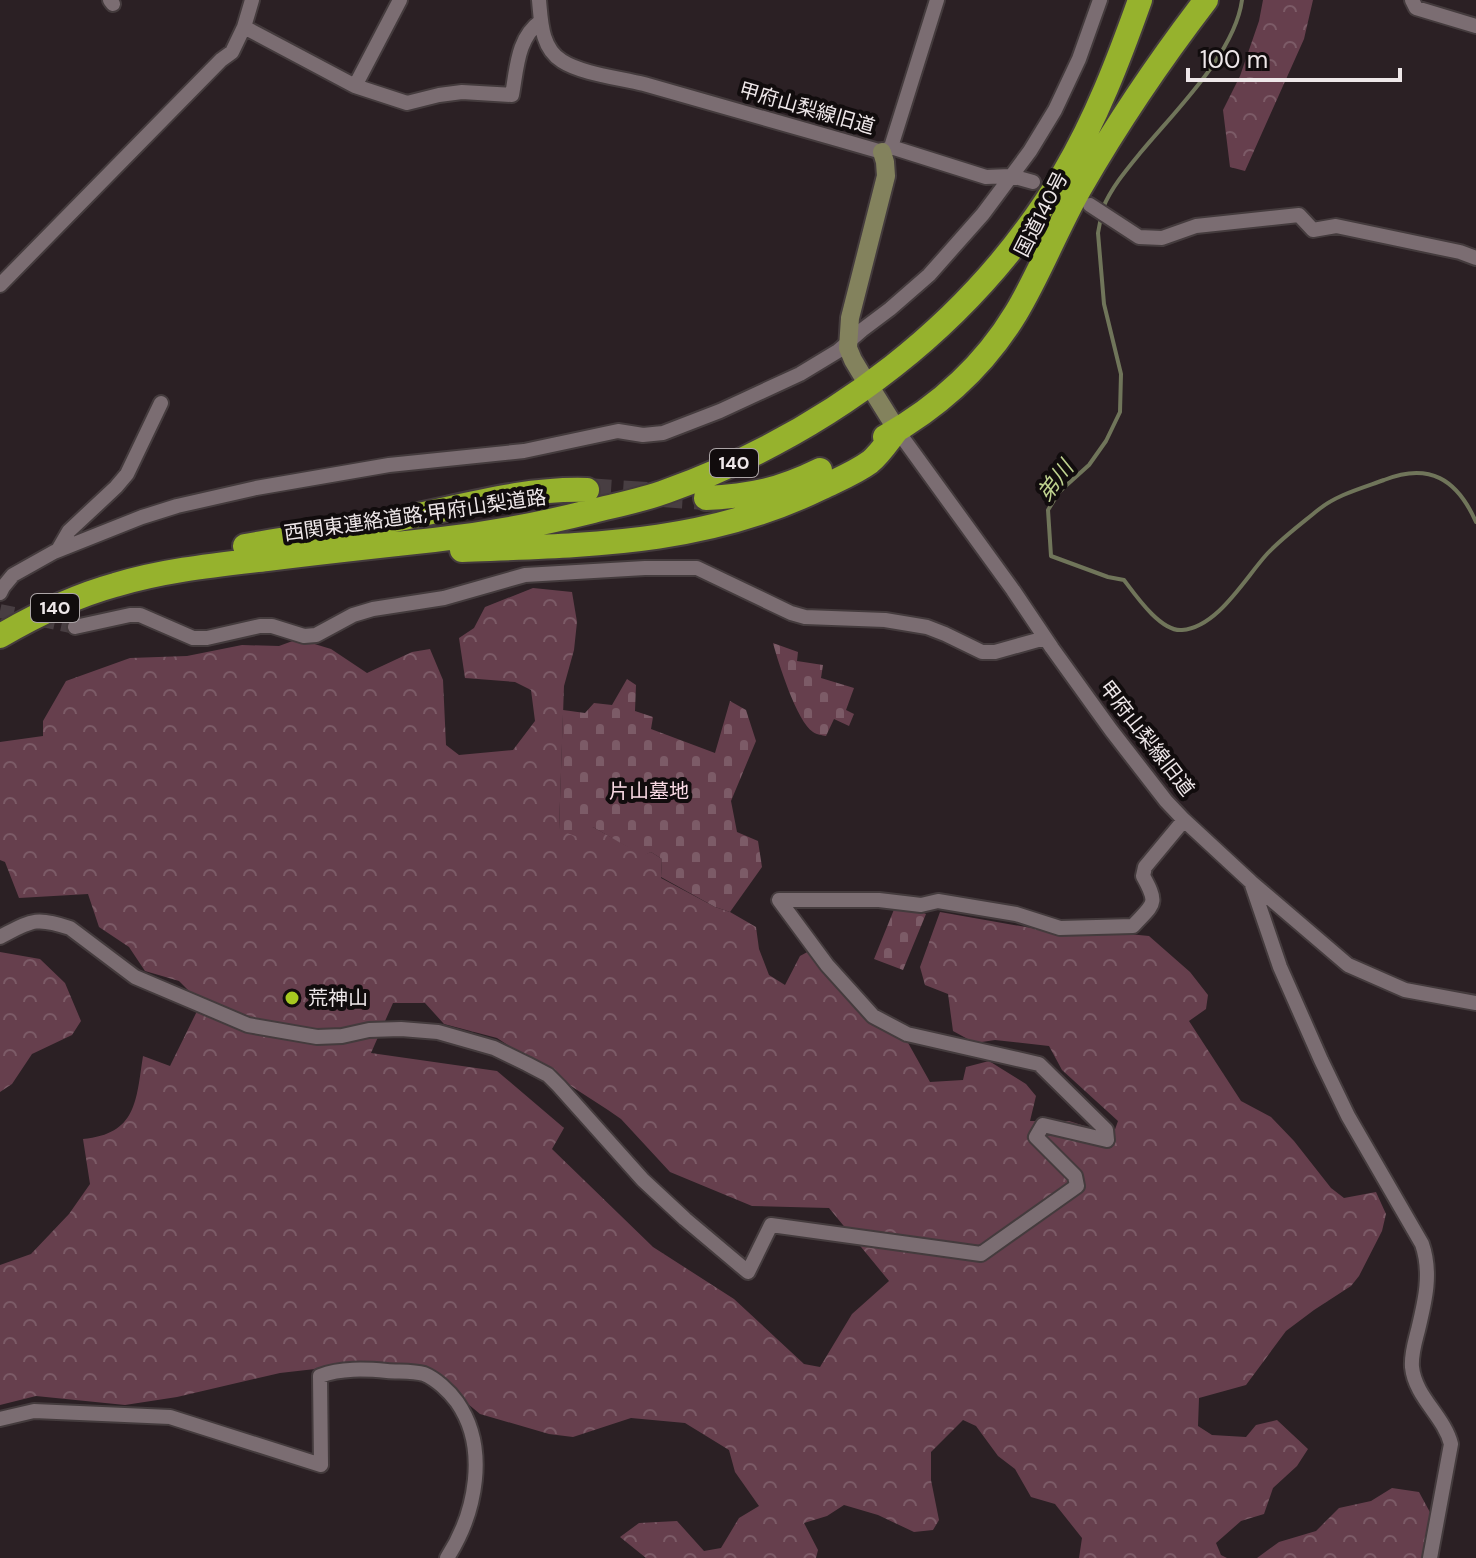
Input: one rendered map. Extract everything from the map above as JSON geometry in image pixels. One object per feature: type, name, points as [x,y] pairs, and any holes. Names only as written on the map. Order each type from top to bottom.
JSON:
[{"type":"highway","name":"西関東連絡道路;甲府山梨道路","points":[[0,636],[42,614],[113,585],[174,571],[440,539],[554,521],[664,492],[766,448],[817,420],[911,353],[959,309],[1001,262],[1038,213],[1071,159],[1114,71],[1140,0]]},
{"type":"highway","name":"国道140号","points":[[897,430],[935,405],[959,384],[998,339],[1015,314],[1101,153],[1152,73],[1206,0]]},
{"type":"highway","points":[[174,571],[355,555],[596,544],[673,536],[732,523],[808,494],[872,461],[897,430]]},
{"type":"highway","points":[[706,498],[756,494],[778,488],[897,430]]},
{"type":"highway","points":[[113,585],[227,549],[378,524],[535,492],[587,490]]},
{"type":"street","points":[[0,285],[232,52],[252,0]]},
{"type":"street","points":[[355,86],[400,0]]},
{"type":"street","name":"甲府山梨線旧道","points":[[539,0],[545,41],[553,54],[578,68],[886,149],[886,176],[850,318],[847,342]]},
{"type":"street","points":[[937,0],[886,149],[986,177],[1011,176],[1033,182]]},
{"type":"street","points":[[0,593],[13,575],[58,550],[165,509],[256,488],[400,463],[524,451],[618,431],[643,435],[663,433],[800,374],[838,351],[929,275],[983,214],[1030,151],[1055,110],[1079,59],[1100,0]]},
{"type":"street","points":[[1412,0],[1416,8],[1476,26]]},
{"type":"street","points":[[244,27],[355,86],[407,103],[462,92],[512,95],[521,47],[531,28],[541,21]]},
{"type":"street","points":[[1090,205],[1139,237],[1162,238],[1196,226],[1299,215],[1313,230],[1336,226],[1476,258]]},
{"type":"street","points":[[847,342],[862,375]]},
{"type":"street","name":"甲府山梨線旧道","points":[[874,393],[897,430],[1111,730],[1184,820],[1348,965],[1405,990],[1476,1003]]},
{"type":"street","points":[[58,550],[69,531],[127,474],[161,403]]},
{"type":"street","points":[[75,627],[140,615],[193,638],[207,638],[260,626],[272,626],[304,636],[316,635],[353,615],[373,609],[444,598],[525,575],[697,568],[805,617],[885,620],[927,627],[982,652],[995,652],[1045,638]]},
{"type":"street","points":[[0,937],[30,922],[44,921],[70,928],[135,977],[248,1025],[317,1037],[369,1030],[438,1032],[494,1048],[548,1075],[643,1180],[748,1272],[771,1225],[981,1254],[1077,1186],[1075,1176],[1036,1137],[1043,1125],[1107,1140],[1106,1130],[1039,1064],[907,1034],[873,1016],[827,965],[779,900],[879,900],[921,905],[938,901],[1016,914],[1060,928],[1133,926],[1153,904],[1154,896],[1143,876],[1145,867],[1184,820]]},
{"type":"street","points":[[1251,882],[1280,967],[1321,1060],[1348,1116],[1427,1257],[1428,1277],[1412,1367],[1415,1380],[1448,1432],[1451,1444],[1430,1558]]},
{"type":"street","points":[[0,1419],[34,1411],[170,1417],[321,1465],[320,1376],[334,1371],[376,1370],[424,1374],[450,1392],[466,1415],[476,1447],[477,1464],[467,1519],[447,1558]]},
{"type":"green space","points":[[1263,0],[1313,0],[1304,39],[1245,171],[1230,167],[1223,110],[1240,76]]},
{"type":"green space","points":[[533,588],[572,592],[577,622],[574,650],[564,686],[559,830],[593,827],[643,855],[651,852],[662,859],[661,878],[756,927],[759,949],[769,975],[785,985],[800,956],[811,950],[854,1006],[907,1041],[930,1082],[963,1080],[966,1067],[989,1061],[1026,1084],[1036,1096],[1030,1121],[1069,1121],[1113,1135],[1118,1121],[1062,1070],[1049,1046],[995,1040],[975,1043],[953,1031],[948,994],[925,985],[920,967],[940,912],[1060,933],[1108,932],[1149,936],[1190,972],[1208,995],[1206,1009],[1189,1021],[1241,1101],[1271,1117],[1331,1188],[1344,1198],[1376,1192],[1386,1214],[1382,1231],[1351,1286],[1286,1331],[1246,1385],[1199,1398],[1198,1426],[1212,1435],[1246,1437],[1256,1425],[1277,1420],[1308,1449],[1297,1466],[1273,1488],[1264,1514],[1241,1521],[1216,1543],[1221,1555],[1227,1558],[1079,1558],[1082,1538],[1055,1504],[1031,1497],[1015,1469],[998,1456],[976,1426],[963,1420],[931,1452],[931,1480],[939,1520],[933,1530],[914,1532],[878,1515],[844,1505],[827,1516],[804,1523],[818,1550],[816,1558],[646,1558],[620,1537],[639,1523],[677,1521],[704,1551],[721,1548],[739,1518],[759,1506],[735,1472],[729,1450],[685,1423],[631,1418],[573,1437],[549,1434],[480,1414],[443,1383],[350,1365],[280,1373],[177,1397],[125,1405],[36,1396],[0,1405],[0,1265],[31,1254],[69,1214],[90,1184],[83,1139],[101,1136],[124,1122],[135,1101],[143,1056],[170,1066],[201,1003],[179,981],[145,971],[129,947],[99,927],[88,894],[19,898],[5,862],[0,860],[0,742],[43,736],[43,721],[66,681],[130,658],[187,656],[242,645],[279,646],[298,639],[331,649],[367,673],[412,652],[430,649],[443,680],[446,745],[459,755],[513,750],[535,721],[531,690],[515,682],[465,678],[459,638],[474,628],[485,607]],"holes":[[[393,1003],[425,1003],[444,1024],[497,1038],[608,1110],[621,1119],[670,1172],[752,1206],[829,1208],[889,1281],[852,1314],[820,1367],[804,1364],[734,1299],[653,1247],[552,1149],[564,1128],[497,1071],[371,1053]]]},
{"type":"green space","points":[[773,643],[798,652],[797,661],[823,665],[821,678],[854,688],[846,710],[854,714],[849,726],[834,719],[826,736],[815,733],[807,726],[789,691]]},
{"type":"green space","name":"片山墓地","points":[[627,679],[636,685],[635,711],[653,717],[651,729],[715,753],[730,701],[746,710],[756,741],[731,801],[737,832],[758,841],[762,867],[730,912],[661,877],[662,859],[651,852],[643,856],[593,827],[578,837],[559,830],[563,710],[585,713],[594,703],[612,705]]},
{"type":"green space","points":[[895,907],[915,909],[926,914],[903,970],[874,959]]},
{"type":"green space","points":[[0,952],[40,959],[65,983],[81,1021],[72,1035],[32,1054],[12,1084],[0,1092]]},
{"type":"green space","points":[[1392,1488],[1419,1492],[1432,1516],[1426,1558],[1257,1558],[1279,1542],[1316,1531],[1339,1508],[1371,1501]]},
{"type":"waterway","name":"弟川","points":[[1103,208],[1125,172],[1216,61],[1237,20],[1242,0]]},
{"type":"waterway","name":"弟川","points":[[1101,217],[1098,233],[1104,304],[1121,374],[1120,412],[1106,441],[1089,465],[1059,492],[1048,510],[1051,556],[1124,580],[1158,619],[1174,629],[1182,630],[1195,627],[1219,611],[1267,554],[1318,510],[1358,489],[1400,475],[1428,474],[1450,485],[1460,495],[1476,522]]},
{"type":"tunnel","points":[[587,490],[706,498]]},
{"type":"tunnel","points":[[0,611],[75,627]]},
{"type":"place","name":"荒神山","points":[[292,998]]}]
